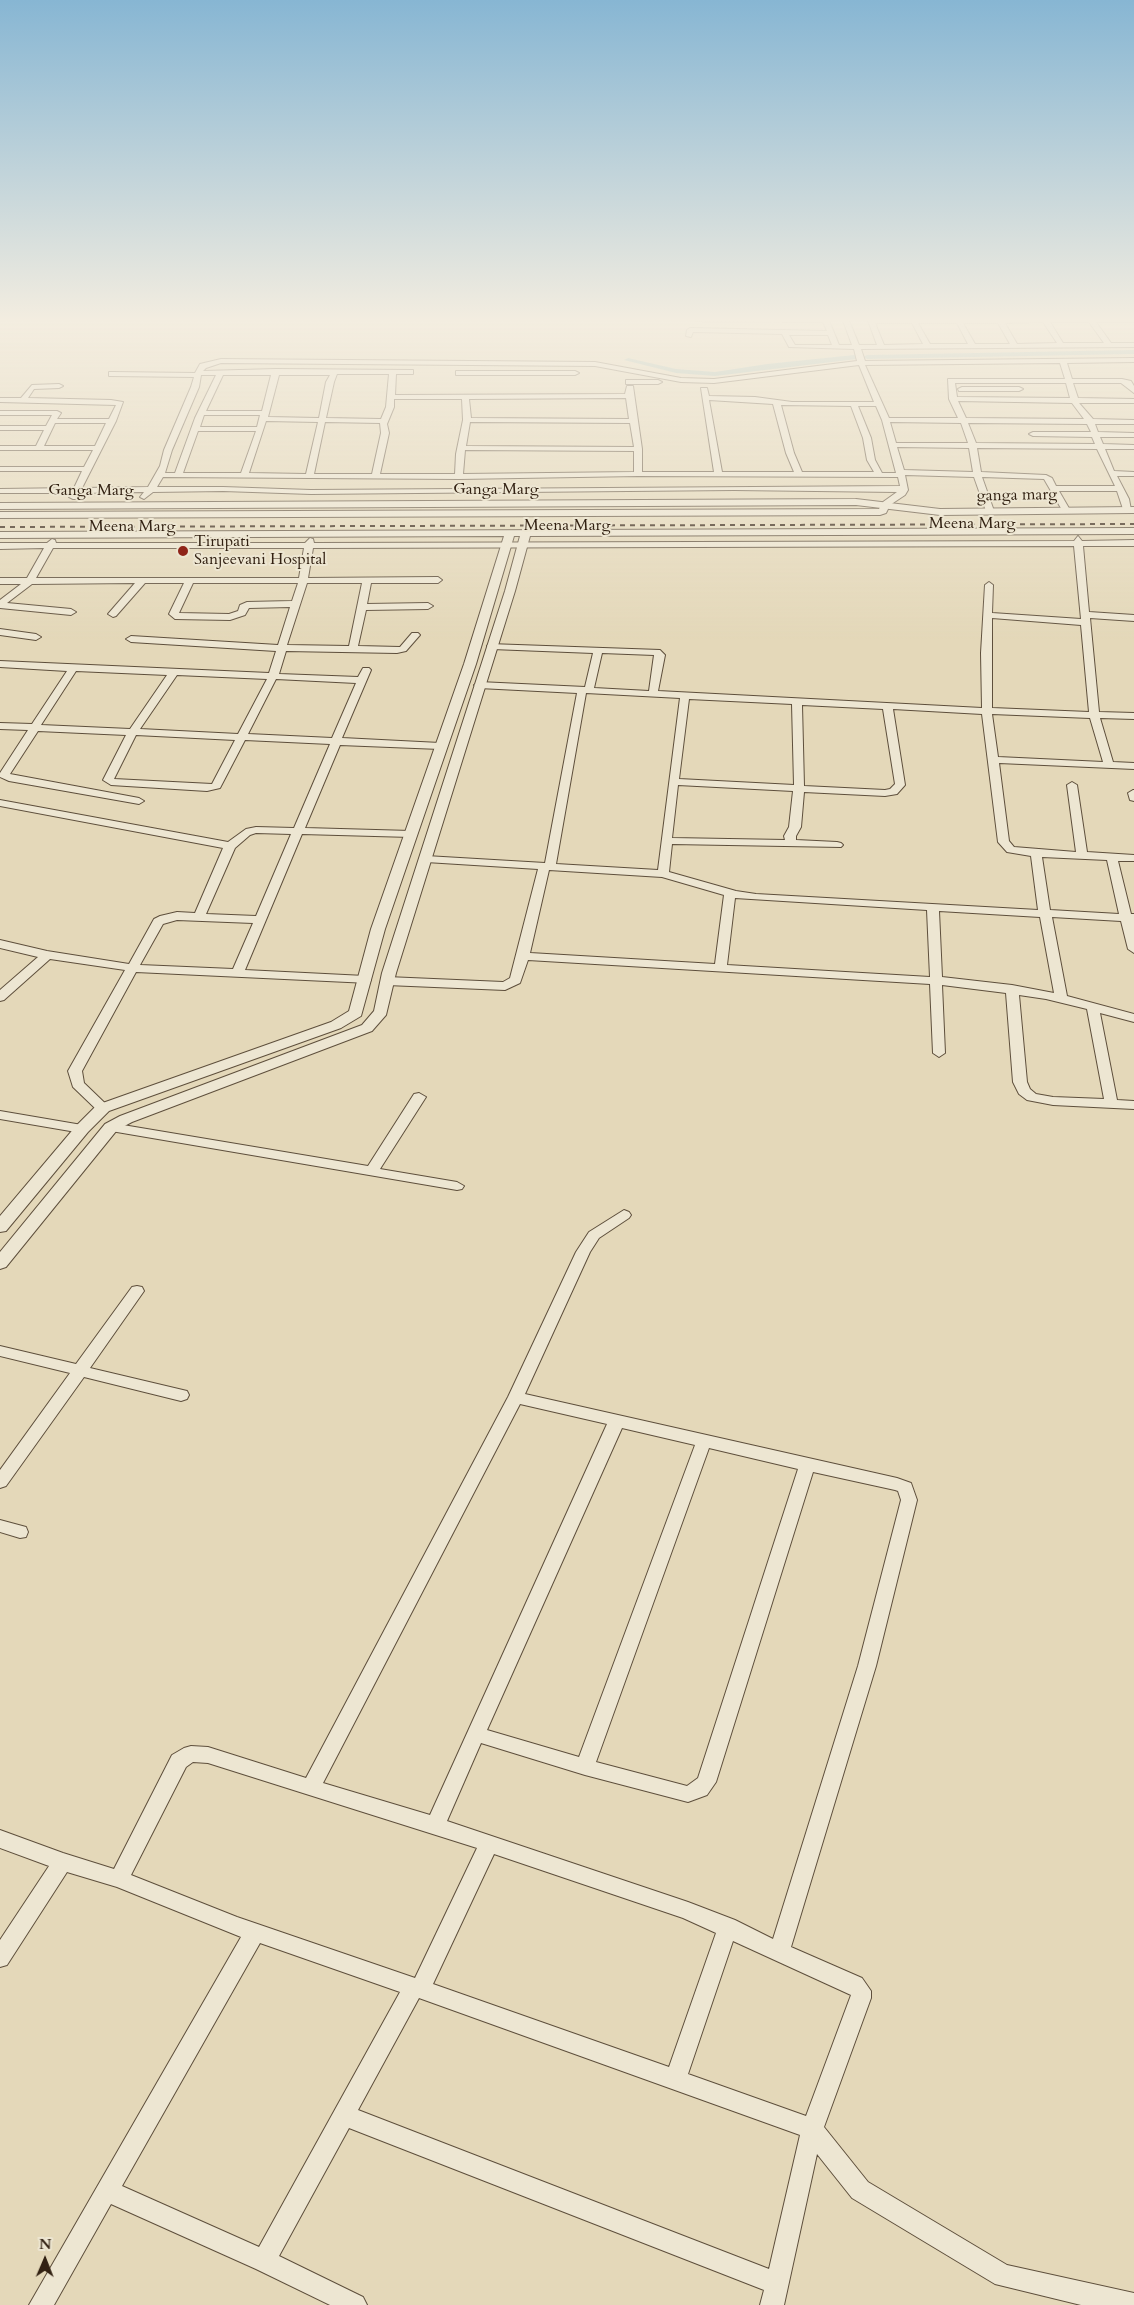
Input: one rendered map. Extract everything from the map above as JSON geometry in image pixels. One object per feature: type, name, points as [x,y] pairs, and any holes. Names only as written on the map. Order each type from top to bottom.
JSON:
[{"type":"street","points":[[0,428],[41,426]]},
{"type":"street","points":[[38,448],[51,426]]},
{"type":"street","points":[[0,491],[75,494],[110,426]]},
{"type":"street","points":[[147,494],[160,475],[180,426]]},
{"type":"street","points":[[178,475],[197,426]]},
{"type":"street","points":[[244,475],[261,426]]},
{"type":"street","points":[[310,475],[322,426]]},
{"type":"street","points":[[376,476],[385,433],[384,426]]},
{"type":"street","points":[[460,476],[461,448],[466,426]]},
{"type":"street","points":[[635,426],[638,449],[638,474]]},
{"type":"street","points":[[710,426],[718,474]]},
{"type":"street","points":[[783,426],[790,453],[799,475]]},
{"type":"street","points":[[862,426],[872,460],[879,475]]},
{"type":"street","points":[[0,515],[875,513],[883,511],[888,502],[902,494],[904,490],[887,426]]},
{"type":"street","points":[[966,426],[971,436],[978,473],[990,512]]},
{"type":"street","points":[[1030,426],[1037,447]]},
{"type":"street","points":[[1092,426],[1106,462],[1130,510]]},
{"type":"street","points":[[196,429],[260,429]]},
{"type":"street","points":[[1033,434],[1134,435]]},
{"type":"street","points":[[892,445],[1134,447]]},
{"type":"street","points":[[0,448],[98,448]]},
{"type":"street","points":[[461,448],[638,449]]},
{"type":"street","points":[[0,469],[88,469]]},
{"type":"street","points":[[160,475],[417,477],[978,473],[1042,476],[1049,480],[1066,510]]},
{"type":"street","points":[[1112,473],[1134,474]]},
{"type":"street","points":[[417,477],[416,493],[734,488],[904,490]]},
{"type":"street","points":[[1054,488],[1119,489]]},
{"type":"street","name":"Ganga Marg","points":[[0,497],[75,494],[416,493],[846,495],[888,502],[900,506]]},
{"type":"street","name":"Ganga Marg","points":[[0,506],[888,502]]},
{"type":"street","name":"ganga marg","points":[[900,506],[926,511],[1130,510]]},
{"type":"street","points":[[1077,538],[1134,531]]},
{"type":"street","name":"Meena Marg","points":[[0,535],[53,541]]},
{"type":"street","points":[[1077,538],[1134,543]]},
{"type":"street","points":[[1077,538],[1094,715],[1109,765]]},
{"type":"street","name":"Meena Marg","points":[[0,544],[53,541],[1134,538]]},
{"type":"street","points":[[174,672],[133,732],[108,780],[115,783],[207,788],[216,786],[272,676],[303,580],[310,540]]},
{"type":"street","points":[[0,1227],[82,1129],[104,1108],[336,1024],[356,1013],[378,929],[509,540]]},
{"type":"street","points":[[0,1263],[111,1127],[367,1028],[381,1012],[387,981],[525,540]]},
{"type":"street","points":[[0,604],[30,581],[53,541]]},
{"type":"street","points":[[353,649],[367,580]]},
{"type":"street","points":[[0,582],[438,580]]},
{"type":"street","points":[[113,614],[142,581]]},
{"type":"street","points":[[190,581],[174,614],[175,616],[230,617],[242,613],[243,607],[246,605],[296,604]]},
{"type":"street","points":[[989,585],[987,711],[1005,844],[1016,851],[1036,854],[1134,858]]},
{"type":"street","points":[[0,604],[72,612]]},
{"type":"street","points":[[361,607],[428,606]]},
{"type":"street","points":[[988,615],[1134,618]]},
{"type":"street","points":[[0,632],[36,637]]},
{"type":"street","points":[[131,639],[282,648],[403,649],[415,635]]},
{"type":"street","points":[[492,646],[657,652],[660,654],[653,694]]},
{"type":"street","points":[[0,944],[47,956],[134,968],[504,986],[516,980],[523,956],[547,866],[586,690],[598,650]]},
{"type":"street","points":[[0,664],[272,676],[364,675],[238,973]]},
{"type":"street","points":[[73,668],[35,728],[6,769],[4,775],[9,778],[139,801]]},
{"type":"street","points":[[479,685],[987,711],[1134,716]]},
{"type":"street","points":[[663,874],[684,695]]},
{"type":"street","points":[[791,843],[790,836],[795,827],[798,788],[797,701]]},
{"type":"street","points":[[673,782],[885,793],[898,788],[900,785],[888,706]]},
{"type":"street","points":[[0,726],[440,746]]},
{"type":"street","points":[[995,760],[1134,766]]},
{"type":"street","points":[[1072,785],[1082,855]]},
{"type":"street","points":[[0,802],[230,846]]},
{"type":"street","points":[[199,917],[230,846],[246,832],[252,830],[299,830],[411,834]]},
{"type":"street","points":[[666,841],[836,845]]},
{"type":"street","points":[[1036,854],[1061,998]]},
{"type":"street","points":[[1112,857],[1130,918],[1134,949]]},
{"type":"street","points":[[426,860],[663,874],[730,893],[756,897],[1130,918]]},
{"type":"street","points":[[721,968],[730,893]]},
{"type":"street","points":[[933,908],[940,1053]]},
{"type":"street","points":[[104,1108],[78,1084],[75,1071],[158,922],[164,918],[177,916],[261,920]]},
{"type":"street","points":[[0,997],[47,956]]},
{"type":"street","points":[[523,956],[936,981],[1012,989],[1061,998],[1134,1018]]},
{"type":"street","points":[[1012,989],[1020,1082],[1024,1091],[1040,1100],[1134,1105]]},
{"type":"street","points":[[1093,1007],[1111,1104]]},
{"type":"street","points":[[372,1171],[418,1097]]},
{"type":"street","points":[[0,1116],[82,1129]]},
{"type":"street","points":[[111,1127],[457,1186]]},
{"type":"street","points":[[311,1788],[516,1397],[583,1252],[594,1235],[624,1215]]},
{"type":"street","points":[[0,1482],[137,1291]]},
{"type":"street","points":[[0,1351],[181,1395]]},
{"type":"street","points":[[516,1397],[904,1487],[909,1500],[867,1666],[780,1950]]},
{"type":"street","points":[[435,1825],[616,1421]]},
{"type":"street","points":[[585,1767],[704,1441]]},
{"type":"street","points":[[476,1734],[585,1767],[688,1794],[700,1789],[706,1782],[807,1465]]},
{"type":"street","points":[[0,1526],[20,1532]]},
{"type":"street","points":[[119,1880],[179,1761],[191,1754],[208,1755],[435,1825],[688,1911],[780,1950],[855,1985],[860,1991],[861,1998],[812,2129],[772,2305]]},
{"type":"street","points":[[0,1839],[119,1880],[255,1932],[812,2129],[860,2190],[1003,2276],[1134,2305]]},
{"type":"street","points":[[264,2261],[344,2115],[417,1988],[489,1843]]},
{"type":"street","points":[[0,1958],[63,1862]]},
{"type":"street","points":[[675,2080],[728,1927]]},
{"type":"street","points":[[41,2305],[255,1932]]},
{"type":"street","points":[[344,2115],[776,2283]]},
{"type":"street","points":[[107,2191],[264,2261],[355,2305]]},
{"type":"railway","points":[[0,527],[1134,524]]},
{"type":"place","name":"Tirupati Sanjeevani Hospital","points":[[183,551]]}]
